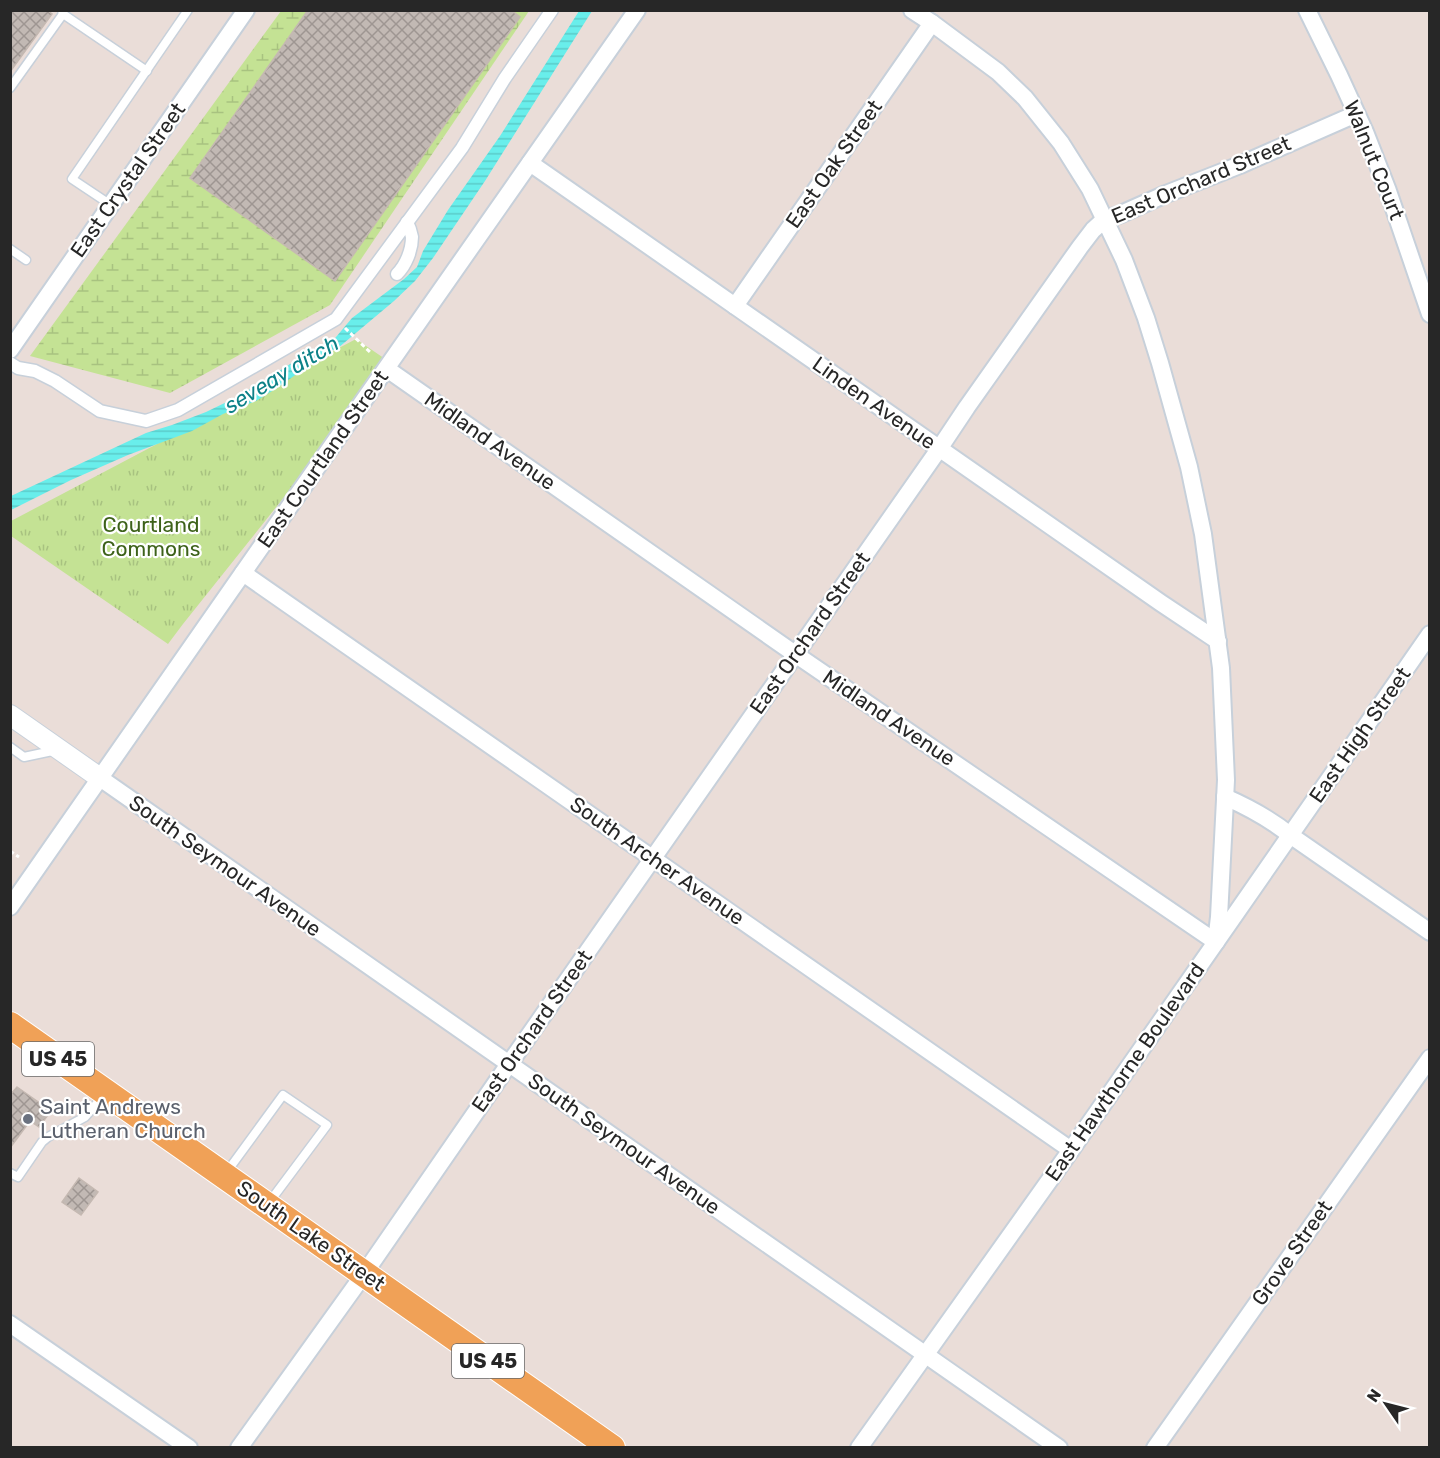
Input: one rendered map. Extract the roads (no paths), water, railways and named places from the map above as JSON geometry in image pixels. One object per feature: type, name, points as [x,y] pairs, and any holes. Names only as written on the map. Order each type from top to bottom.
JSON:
[{"type":"main road","name":"South Lake Street","points":[[10,1025],[612,1448]]},
{"type":"street","name":"East Crystal Street","points":[[10,350],[246,10]]},
{"type":"street","points":[[10,363],[18,368],[35,371],[55,381],[100,411],[146,422],[178,410],[336,319],[462,148],[505,78],[552,10]]},
{"type":"street","name":"East Courtland Street","points":[[10,907],[637,10]]},
{"type":"street","name":"East Hawthorne Boulevard","points":[[859,1448],[1216,942],[1226,780],[1218,641],[1203,534],[1189,467],[1160,363],[1124,260],[1090,189],[1061,143],[1025,98],[998,72],[912,10]]},
{"type":"street","name":"Walnut Court","points":[[1307,10],[1365,132],[1388,190],[1430,314]]},
{"type":"street","name":"East Oak Street","points":[[735,306],[932,23]]},
{"type":"street","name":"East Orchard Street","points":[[239,1448],[364,1274],[967,407],[1093,230],[1104,220],[1240,165],[1356,114]]},
{"type":"street","name":"Linden Avenue","points":[[530,164],[1218,641]]},
{"type":"street","points":[[397,274],[403,268],[410,251],[412,236],[407,222]]},
{"type":"street","name":"Midland Avenue","points":[[387,369],[795,654],[1216,942]]},
{"type":"street","name":"South Archer Avenue","points":[[243,573],[1071,1150]]},
{"type":"street","name":"East High Street","points":[[1216,942],[1430,634]]},
{"type":"street","points":[[10,715],[100,778]]},
{"type":"street","name":"South Seymour Avenue","points":[[100,778],[1059,1448]]},
{"type":"street","points":[[1225,797],[1257,812],[1277,825],[1430,932]]},
{"type":"street","name":"Grove Street","points":[[1155,1448],[1430,1058]]},
{"type":"street","points":[[10,1324],[189,1448]]},
{"type":"lane","points":[[111,205],[72,179],[188,10]]},
{"type":"lane","points":[[10,88],[62,12],[147,71]]},
{"type":"lane","points":[[10,249],[26,260]]},
{"type":"lane","points":[[10,747],[24,757],[59,750]]},
{"type":"lane","points":[[14,1175],[42,1142],[85,1117],[106,1092]]},
{"type":"lane","points":[[224,1175],[284,1095],[327,1125],[267,1206]]},
{"type":"water","name":"seveay ditch","points":[[579,11],[592,11],[485,181],[433,258],[415,281],[394,301],[338,348],[325,354],[256,401],[223,414],[192,431],[71,480],[11,510],[11,496],[146,433],[206,412],[239,396],[295,361],[331,343],[352,318],[404,279],[417,267],[423,251],[448,210],[500,136]]},
{"type":"place","name":"Saint Andrews Lutheran Church","points":[[28,1119]]},
{"type":"park label","name":"Courtland Commons","points":[[151,537]]}]
